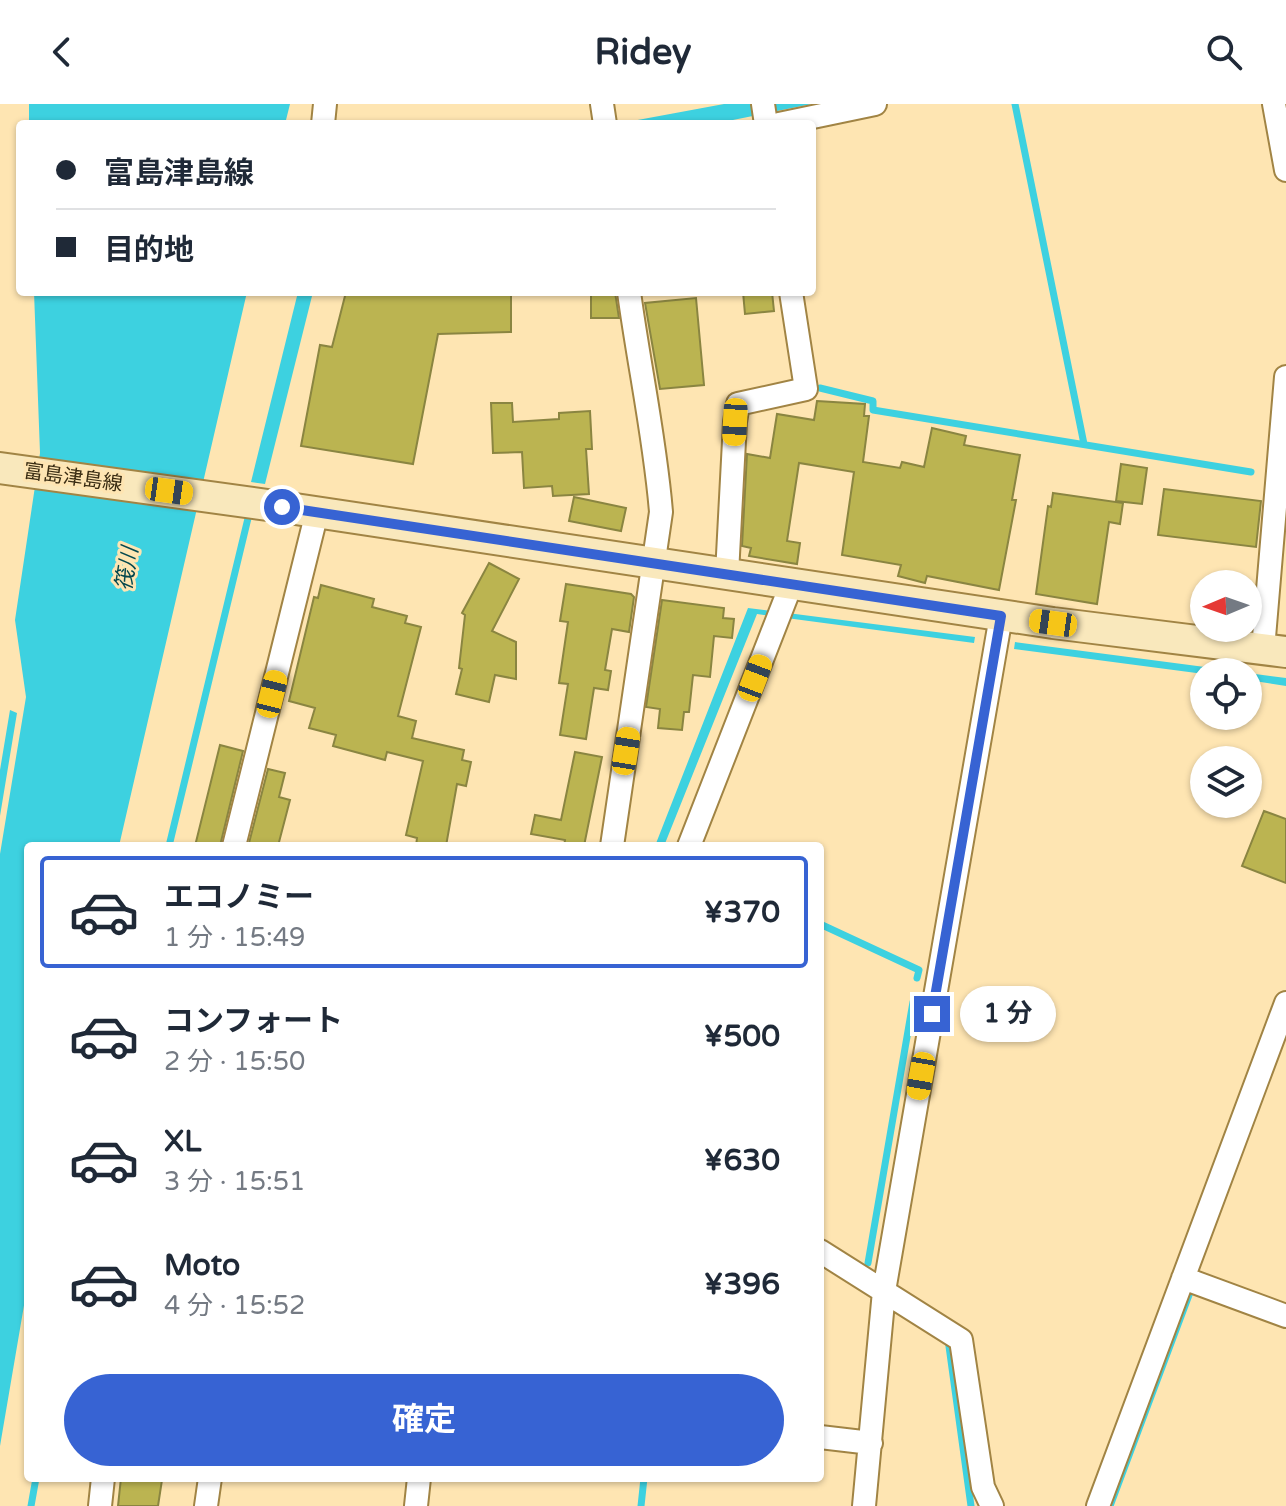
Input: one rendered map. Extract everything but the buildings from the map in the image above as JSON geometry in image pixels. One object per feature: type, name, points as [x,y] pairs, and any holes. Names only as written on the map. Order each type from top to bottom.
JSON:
[{"type":"main road","name":"富島津島線","points":[[14,470],[727,574],[783,605],[1001,616],[1274,650]]},
{"type":"street","points":[[768,117],[875,104]]},
{"type":"street","points":[[1274,104],[1286,170]]},
{"type":"street","points":[[613,842],[661,512],[657,458],[646,409],[630,296]]},
{"type":"street","points":[[727,574],[738,404],[806,389],[792,296]]},
{"type":"street","points":[[1274,650],[1286,377]]},
{"type":"street","points":[[235,842],[317,512]]},
{"type":"street","points":[[691,842],[783,605]]},
{"type":"street","points":[[864,1506],[884,1291],[1001,616]]},
{"type":"street","points":[[1098,1506],[1286,1003]]},
{"type":"street","points":[[824,1254],[961,1340],[983,1487],[992,1506]]},
{"type":"street","points":[[1183,1278],[1286,1316]]},
{"type":"street","points":[[824,1437],[871,1443]]},
{"type":"street","points":[[100,1506],[103,1482]]},
{"type":"street","points":[[206,1506],[209,1482]]},
{"type":"street","points":[[416,1506],[419,1482]]},
{"type":"water","points":[[29,104],[290,104],[286,120],[29,120]]},
{"type":"water","points":[[724,104],[812,104],[733,120],[638,120]]},
{"type":"water","name":"筏川","points":[[34,296],[246,296],[120,842],[24,842],[24,1305],[0,1446],[0,854],[26,697],[15,620],[40,453]]},
{"type":"water","points":[[297,296],[312,296],[265,484],[251,482]]},
{"type":"water","points":[[748,608],[975,637],[974,643],[757,614],[666,842],[657,842]]},
{"type":"water","points":[[1015,642],[1190,665],[1190,672],[1014,649]]},
{"type":"water","points":[[1262,675],[1286,678],[1286,686],[1262,682]]},
{"type":"water","points":[[10,710],[17,713],[0,816],[0,770]]},
{"type":"waterway","points":[[1015,104],[1084,444]]},
{"type":"waterway","points":[[820,388],[873,401],[873,410],[1251,472]]},
{"type":"waterway","points":[[170,842],[250,510]]},
{"type":"waterway","points":[[824,926],[919,970],[917,978]]},
{"type":"waterway","points":[[868,1263],[913,1002]]},
{"type":"waterway","points":[[1110,1506],[1189,1295]]},
{"type":"waterway","points":[[948,1339],[971,1506]]},
{"type":"waterway","points":[[31,1506],[35,1482]]},
{"type":"waterway","points":[[641,1506],[644,1482]]},
{"type":"route","points":[[282,507],[1001,616],[932,1014]]}]
